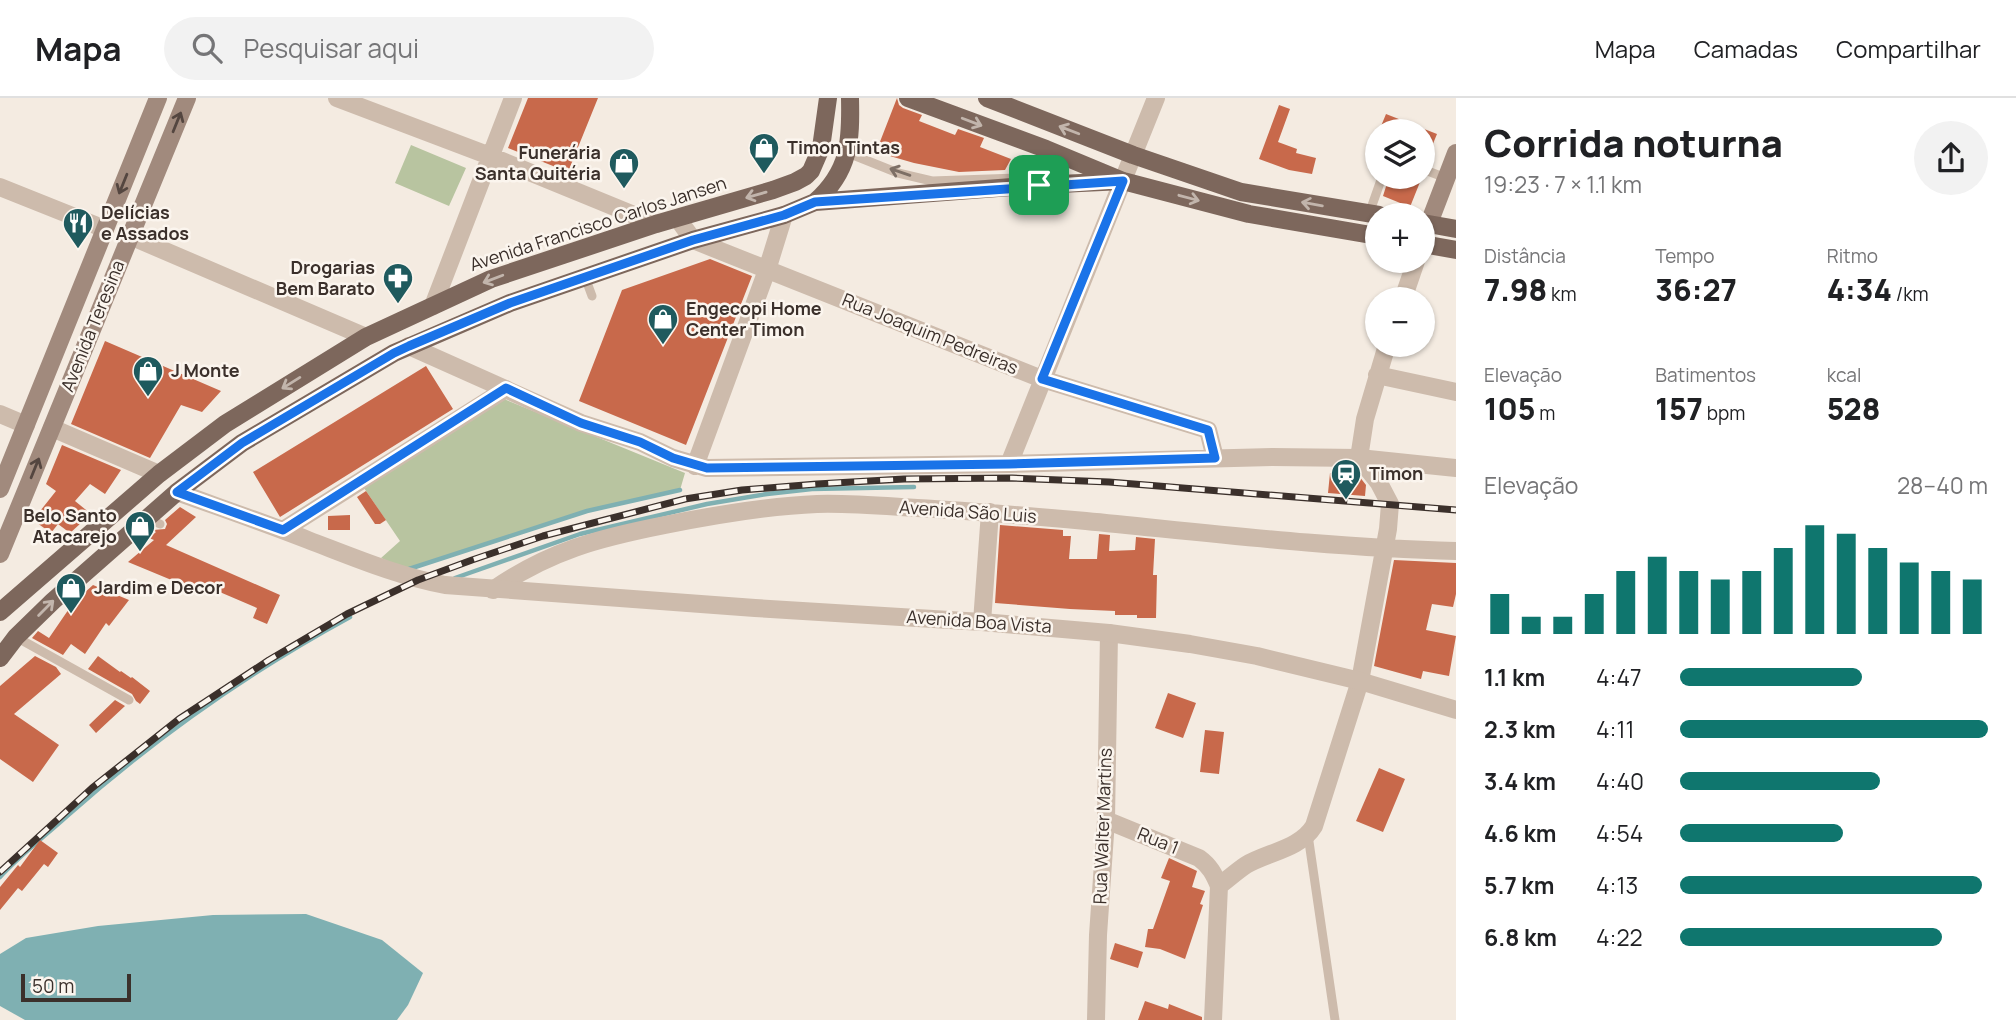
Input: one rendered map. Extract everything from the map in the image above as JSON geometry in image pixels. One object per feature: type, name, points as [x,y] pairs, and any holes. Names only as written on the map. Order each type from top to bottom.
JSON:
[{"type":"main road","name":"Avenida Teresina","points":[[0,489],[158,98]]},
{"type":"main road","name":"Avenida Teresina","points":[[0,554],[187,98]]},
{"type":"main road","name":"Avenida Francisco Carlos Jansen","points":[[0,612],[159,474],[225,424],[366,337],[491,279],[656,224],[773,190],[806,176],[821,148],[828,98]]},
{"type":"main road","points":[[815,202],[830,189],[848,153],[851,136],[850,98]]},
{"type":"main road","points":[[908,98],[1046,149],[1123,181],[1249,214],[1365,234]]},
{"type":"main road","points":[[986,98],[1133,155],[1241,192],[1365,213]]},
{"type":"main road","points":[[1435,203],[1456,153]]},
{"type":"main road","points":[[135,154],[161,164]]},
{"type":"main road","points":[[0,658],[16,637],[102,557],[188,499],[242,443],[382,360],[510,303],[693,240],[784,215],[815,202],[1040,181],[1123,181]]},
{"type":"main road","points":[[1435,228],[1456,229]]},
{"type":"main road","points":[[1435,246],[1456,250]]},
{"type":"main road","points":[[56,351],[79,361]]},
{"type":"main road","points":[[85,538],[102,557]]},
{"type":"street","points":[[337,98],[656,224]]},
{"type":"street","points":[[433,306],[513,98]]},
{"type":"street","points":[[1009,464],[1156,98]]},
{"type":"street","points":[[0,187],[105,229]]},
{"type":"street","points":[[695,466],[767,270],[784,215]]},
{"type":"street","points":[[678,219],[693,240]]},
{"type":"street","points":[[130,236],[366,337]]},
{"type":"street","name":"Rua Joaquim Pedreiras","points":[[693,240],[1042,379],[1208,430],[1215,458]]},
{"type":"street","points":[[409,346],[581,423],[640,442],[695,466],[707,468],[1272,457],[1359,458],[1456,468]]},
{"type":"street","points":[[1213,1020],[1219,886],[1246,866],[1295,844],[1308,835],[1314,826],[1360,681],[1385,549],[1390,504],[1380,483],[1359,458],[1365,419],[1383,357]]},
{"type":"street","points":[[1377,375],[1456,392]]},
{"type":"street","points":[[283,530],[506,388]]},
{"type":"street","points":[[0,414],[26,425]]},
{"type":"street","points":[[52,428],[159,474]]},
{"type":"street","name":"Avenida Boa Vista","points":[[188,499],[283,530],[386,570],[445,585],[982,621],[1109,633],[1237,652],[1360,681],[1456,710]]},
{"type":"street","name":"Avenida São Luis","points":[[493,590],[520,571],[574,546],[623,533],[771,507],[818,504],[990,512],[1385,549],[1456,551]]},
{"type":"street","points":[[982,621],[990,512]]},
{"type":"street","name":"Rua Walter Martins","points":[[1096,1020],[1098,935],[1106,820],[1109,633]]},
{"type":"street","name":"Rua 1","points":[[1106,820],[1199,858],[1209,864],[1219,886]]},
{"type":"lane","points":[[848,153],[898,173],[932,181],[1040,181],[1046,149]]},
{"type":"lane","points":[[1435,174],[1446,178]]},
{"type":"lane","points":[[585,277],[592,296]]},
{"type":"lane","points":[[16,637],[129,701]]},
{"type":"lane","points":[[1308,835],[1335,1020]]},
{"type":"green space","points":[[411,145],[466,168],[449,206],[395,183]]},
{"type":"green space","points":[[504,399],[685,473],[680,490],[587,511],[407,570],[381,558],[400,541],[364,488]]},
{"type":"water","points":[[306,914],[382,940],[423,973],[408,1005],[397,1020],[25,1020],[0,1006],[0,954],[26,938],[98,926],[213,915]]},
{"type":"building","points":[[528,98],[598,98],[568,172],[508,148]]},
{"type":"building","points":[[897,98],[903,108],[922,115],[919,121],[955,135],[958,129],[984,138],[980,147],[1011,159],[1005,170],[959,172],[876,152]]},
{"type":"building","points":[[1279,105],[1290,109],[1278,142],[1297,149],[1296,153],[1316,158],[1312,174],[1289,170],[1259,159]]},
{"type":"building","points":[[1386,114],[1399,119],[1384,119]]},
{"type":"building","points":[[1385,189],[1417,189],[1412,203],[1400,203],[1383,196]]},
{"type":"building","name":"Engecopi Home Center Timon","points":[[710,259],[752,276],[686,445],[579,401],[622,290]]},
{"type":"building","name":"J Monte","points":[[105,341],[221,391],[202,412],[181,405],[150,458],[71,424]]},
{"type":"building","points":[[426,366],[453,409],[280,517],[253,472]]},
{"type":"building","points":[[62,445],[121,470],[105,494],[90,484],[75,501],[91,514],[70,533],[58,524],[51,533],[33,520],[56,491],[46,484]]},
{"type":"building","points":[[1330,473],[1359,476],[1366,485],[1365,496],[1328,493]]},
{"type":"building","points":[[366,491],[386,520],[380,524],[375,524],[357,497]]},
{"type":"building","points":[[180,507],[196,517],[166,545],[280,595],[267,624],[253,618],[257,608],[201,584],[198,591],[128,562],[154,540],[149,538],[156,532],[153,530],[165,529],[165,520]]},
{"type":"building","points":[[350,515],[350,530],[328,530],[328,516]]},
{"type":"building","points":[[1000,525],[1063,530],[1063,536],[1071,536],[1069,559],[1097,559],[1099,534],[1110,535],[1109,551],[1135,550],[1136,537],[1155,539],[1153,575],[1157,575],[1156,618],[1115,615],[1115,611],[995,603]]},
{"type":"building","points":[[1394,560],[1456,563],[1456,594],[1453,607],[1432,604],[1426,630],[1456,636],[1449,676],[1423,671],[1421,679],[1374,666]]},
{"type":"building","points":[[93,585],[129,600],[109,626],[106,623],[85,654],[71,644],[63,655],[32,638],[38,631],[49,638],[73,603]]},
{"type":"building","points":[[35,656],[56,667],[61,674],[14,714],[59,745],[33,782],[0,759],[0,686]]},
{"type":"building","points":[[98,656],[150,691],[140,704],[132,694],[88,669]]},
{"type":"building","points":[[1168,693],[1196,703],[1183,738],[1155,728]]},
{"type":"building","points":[[115,700],[125,706],[96,733],[89,725]]},
{"type":"building","points":[[1205,730],[1224,732],[1219,774],[1200,772]]},
{"type":"building","points":[[1379,768],[1405,779],[1383,832],[1356,821]]},
{"type":"building","points":[[40,840],[58,853],[48,867],[44,864],[22,891],[18,888],[0,910],[0,887],[18,865],[20,867]]},
{"type":"building","points":[[1169,858],[1197,871],[1192,887],[1205,891],[1185,959],[1160,949],[1145,947],[1148,929],[1153,929],[1170,881],[1161,878]]},
{"type":"building","points":[[1115,943],[1143,952],[1138,968],[1110,959]]},
{"type":"building","points":[[1145,1001],[1168,1009],[1169,1004],[1202,1017],[1202,1020],[1138,1020]]},
{"type":"waterway","points":[[455,578],[580,534],[707,504],[812,489],[914,487]]},
{"type":"waterway","points":[[409,569],[587,511],[680,490]]},
{"type":"waterway","points":[[0,877],[100,787],[168,734],[238,684],[350,617]]},
{"type":"railway","points":[[0,872],[92,788],[179,719],[269,660],[347,614],[418,580],[472,560],[543,536],[685,499],[742,490],[817,484],[904,479],[1012,478],[1109,482],[1456,510]]},
{"type":"place","name":"Timon Tintas","points":[[764,175]]},
{"type":"place","name":"Funerária Santa Quitéria","points":[[624,190]]},
{"type":"place","name":"Delícias e Assados","points":[[78,250]]},
{"type":"place","name":"Drogarias Bem Barato","points":[[398,305]]},
{"type":"place","name":"Engecopi Home Center Timon","points":[[663,346]]},
{"type":"place","name":"J Monte","points":[[148,398]]},
{"type":"place","name":"Timon","points":[[1346,501]]},
{"type":"place","name":"Belo Santo Atacarejo","points":[[140,553]]},
{"type":"place","name":"Jardim e Decor","points":[[71,615]]},
{"type":"route","points":[[1123,181],[1042,379],[1208,430],[1215,458],[707,468],[695,466],[640,442],[581,423],[506,388],[283,530],[177,492],[242,443],[394,353],[510,303],[693,240],[803,209],[815,202],[1039,185],[1123,181]]}]
